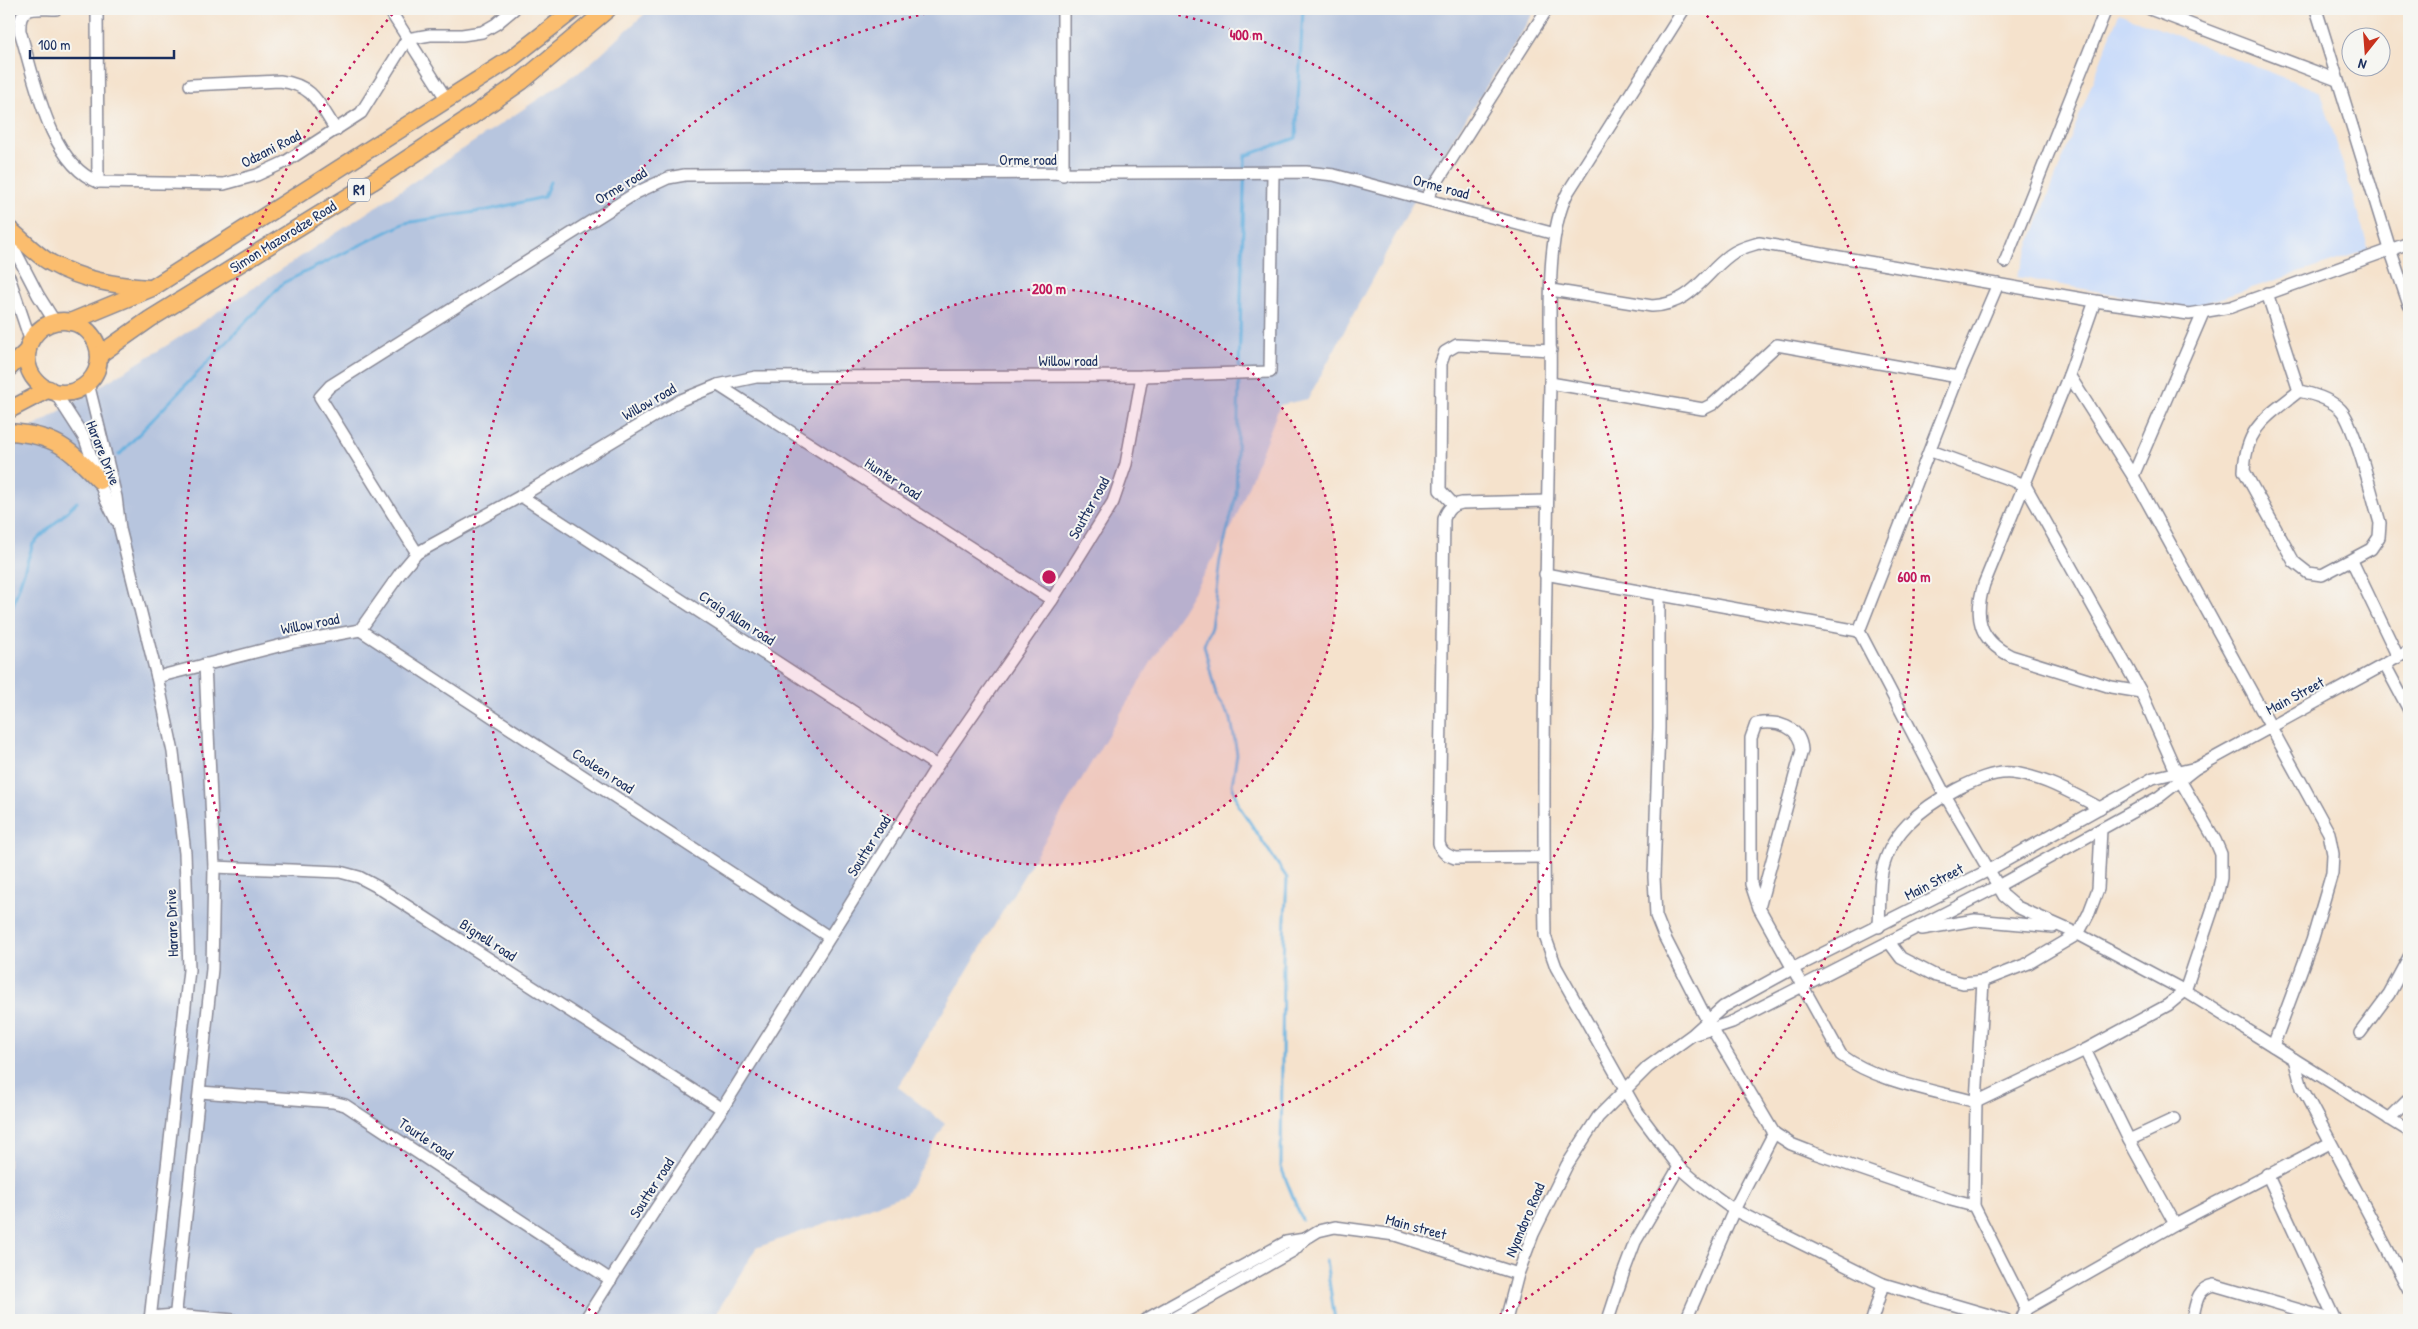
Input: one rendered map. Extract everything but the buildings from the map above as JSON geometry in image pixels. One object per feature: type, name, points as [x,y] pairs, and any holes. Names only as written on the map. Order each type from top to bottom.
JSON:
[{"type":"highway","name":"R1","points":[[9,368],[29,346],[41,329],[152,288],[512,58],[575,9]]},
{"type":"highway","name":"Simon Mazorodze Road","points":[[99,356],[150,319],[372,182],[472,116],[521,82],[608,9]]},
{"type":"highway","points":[[9,229],[50,263],[83,278],[121,286],[152,288]]},
{"type":"highway","points":[[29,346],[29,366],[36,380],[52,390],[66,392],[78,390],[88,383],[96,370],[99,356],[98,347],[85,328],[62,322]]},
{"type":"highway","points":[[9,410],[52,390]]},
{"type":"highway","points":[[9,432],[31,433],[49,438],[62,445],[100,481]]},
{"type":"street","points":[[56,9],[29,9],[22,14],[19,22],[20,31],[51,129],[60,147],[70,164],[79,173],[98,182],[97,9]]},
{"type":"street","points":[[389,9],[447,100]]},
{"type":"street","points":[[407,39],[430,35],[477,33],[496,24],[514,9]]},
{"type":"street","points":[[1063,9],[1063,175]]},
{"type":"street","points":[[1426,199],[1547,9]]},
{"type":"street","points":[[1684,9],[1568,192],[1560,208],[1555,234],[1551,290],[1545,574],[1545,936],[1549,952],[1624,1090],[1647,1127],[1679,1167],[1734,1210],[1883,1284],[2006,1320]]},
{"type":"street","points":[[2005,262],[2106,9]]},
{"type":"street","points":[[2150,9],[2337,80]]},
{"type":"street","points":[[2316,9],[2409,305]]},
{"type":"street","name":"Odzani Road","points":[[98,182],[224,184],[257,175],[285,162],[361,113],[407,39]]},
{"type":"street","points":[[190,85],[280,81],[295,83],[313,94],[336,130]]},
{"type":"street","name":"Orme road","points":[[417,553],[320,398],[330,386],[648,186],[668,178],[685,175],[1274,174],[1306,172],[1334,175],[1555,234]]},
{"type":"street","name":"Willow road","points":[[158,677],[294,642],[360,630],[401,572],[417,553],[521,496],[681,400],[718,385],[756,377],[1142,376],[1270,372],[1274,174]]},
{"type":"street","points":[[9,239],[38,295],[62,322]]},
{"type":"street","points":[[1551,290],[1652,306],[1665,306],[1687,296],[1730,254],[1759,243],[2095,301],[2189,314],[2203,313],[2231,306],[2390,249],[2409,244]]},
{"type":"street","points":[[9,277],[29,346]]},
{"type":"street","points":[[1998,284],[1958,377],[1931,451],[1859,631],[1945,795],[2004,896],[2017,907],[2060,928],[2078,934],[2185,991],[2409,1131]]},
{"type":"street","points":[[2267,293],[2299,391]]},
{"type":"street","points":[[2095,301],[2069,375],[1979,600],[1979,623],[1988,639],[1999,650],[2011,656],[2111,687],[2141,692]]},
{"type":"street","points":[[2133,476],[2203,313]]},
{"type":"street","points":[[1454,504],[1440,490],[1441,363],[1445,352],[1458,345],[1551,350]]},
{"type":"street","points":[[1550,383],[1703,409],[1713,404],[1777,345],[1958,377]]},
{"type":"street","points":[[2069,375],[2133,476],[2329,833],[2333,854],[2332,873],[2312,941],[2274,1046]]},
{"type":"street","name":"Soutter road","points":[[585,1320],[722,1109],[937,766],[1052,600],[1113,502],[1132,440],[1142,376]]},
{"type":"street","name":"Harare Drive","points":[[88,383],[116,497],[120,529],[158,677],[173,752],[185,853],[189,970],[150,1318]]},
{"type":"street","name":"Hunter road","points":[[718,385],[1052,600]]},
{"type":"street","name":"Harare Drive","points":[[52,390],[82,433],[106,500],[120,529]]},
{"type":"street","points":[[2299,391],[2313,394],[2341,410],[2351,428],[2380,523],[2379,538],[2370,549],[2352,561],[2322,575],[2308,573],[2294,562],[2244,471],[2245,458],[2256,426],[2299,391]]},
{"type":"street","points":[[1759,908],[1802,750],[1799,736],[1794,730],[1787,726],[1768,722],[1756,724],[1750,738],[1752,884],[1759,908],[1792,969],[1841,1054],[1854,1064],[1870,1073],[1976,1102],[2085,1050],[2168,1005],[2185,991],[2217,896],[2221,878],[2221,854],[2215,840],[2179,776],[2141,692],[2025,485],[1931,451]]},
{"type":"street","name":"Craig Allan road","points":[[521,496],[937,766]]},
{"type":"street","points":[[1544,857],[1455,858],[1447,856],[1441,850],[1439,843],[1443,528],[1447,510],[1454,504],[1547,501]]},
{"type":"street","points":[[2352,561],[2398,657]]},
{"type":"street","points":[[1545,574],[1859,631]]},
{"type":"street","points":[[1659,595],[1659,728],[1654,878],[1656,916],[1664,936],[1710,1024],[1774,1133],[1791,1144],[1814,1153],[1951,1200],[1974,1206]]},
{"type":"street","name":"Cooleen road","points":[[360,630],[829,937]]},
{"type":"street","name":"Main Street","points":[[1584,1137],[1624,1090],[1648,1067],[1710,1024],[1723,1007],[1792,969],[1879,927],[1989,870],[2153,778],[2179,776],[2196,768],[2409,651]]},
{"type":"street","points":[[175,1317],[212,969],[214,866],[205,664]]},
{"type":"street","points":[[2385,665],[2409,710]]},
{"type":"street","points":[[1879,927],[1882,877],[1891,847],[1899,832],[1919,813],[1945,795],[1971,782],[2010,773],[2031,777],[2100,808]]},
{"type":"street","name":"Main Street","points":[[1710,1024],[1732,1022],[1913,931],[2159,797],[2179,776]]},
{"type":"street","points":[[1889,942],[1901,958],[1936,976],[1963,983],[1983,981],[2029,963],[2078,934],[2089,913],[2098,889],[2101,829]]},
{"type":"street","name":"Bignell road","points":[[214,866],[340,872],[359,877],[384,891],[722,1109]]},
{"type":"street","points":[[1913,931],[1975,920],[2060,928]]},
{"type":"street","points":[[2360,1033],[2389,994],[2409,957]]},
{"type":"street","points":[[1983,981],[1976,1102],[1974,1206],[2024,1315],[2175,1224],[2330,1142]]},
{"type":"street","points":[[2085,1050],[2129,1140],[2175,1224]]},
{"type":"street","points":[[2294,1059],[2302,1088],[2409,1290]]},
{"type":"street","name":"Tourle road","points":[[200,1092],[333,1102],[344,1105],[611,1280]]},
{"type":"street","points":[[2389,1119],[2409,1099]]},
{"type":"street","points":[[2129,1140],[2174,1119]]},
{"type":"street","points":[[1686,1320],[1734,1210],[1774,1133]]},
{"type":"street","name":"Nyandoro Road","points":[[1506,1320],[1518,1274],[1551,1195],[1584,1137]]},
{"type":"street","points":[[1608,1320],[1635,1242],[1679,1167]]},
{"type":"street","points":[[2267,1174],[2335,1320]]},
{"type":"street","name":"Main street","points":[[1170,1320],[1293,1251],[1304,1239],[1318,1231],[1336,1227],[1395,1235],[1518,1274]]},
{"type":"street","name":"Main street","points":[[1145,1320],[1286,1242],[1304,1239]]},
{"type":"street","points":[[1872,1320],[1883,1284]]},
{"type":"street","points":[[2192,1320],[2200,1291],[2214,1285],[2335,1320]]},
{"type":"street","points":[[150,1318],[175,1317],[233,1320]]},
{"type":"shaded area","points":[[650,9],[1536,9],[1417,195],[1308,399],[1280,405],[1233,525],[898,1087],[945,1124],[906,1194],[756,1248],[712,1320],[9,1320],[9,442],[169,344],[585,68]]},
{"type":"shaded area","points":[[2119,13],[2321,92],[2369,250],[2190,308],[2017,277]]},
{"type":"waterway","points":[[1239,370],[1245,156],[1296,138],[1303,9]]},
{"type":"waterway","points":[[119,455],[283,283],[405,223],[488,210],[544,197],[550,182]]},
{"type":"waterway","points":[[1239,377],[1236,496],[1220,560],[1211,627],[1204,645],[1217,699],[1231,719],[1237,754],[1232,785],[1239,806],[1287,878],[1283,958],[1281,1167],[1302,1220]]},
{"type":"waterway","points":[[9,617],[33,544],[77,502]]},
{"type":"waterway","points":[[1326,1261],[1335,1320]]}]
